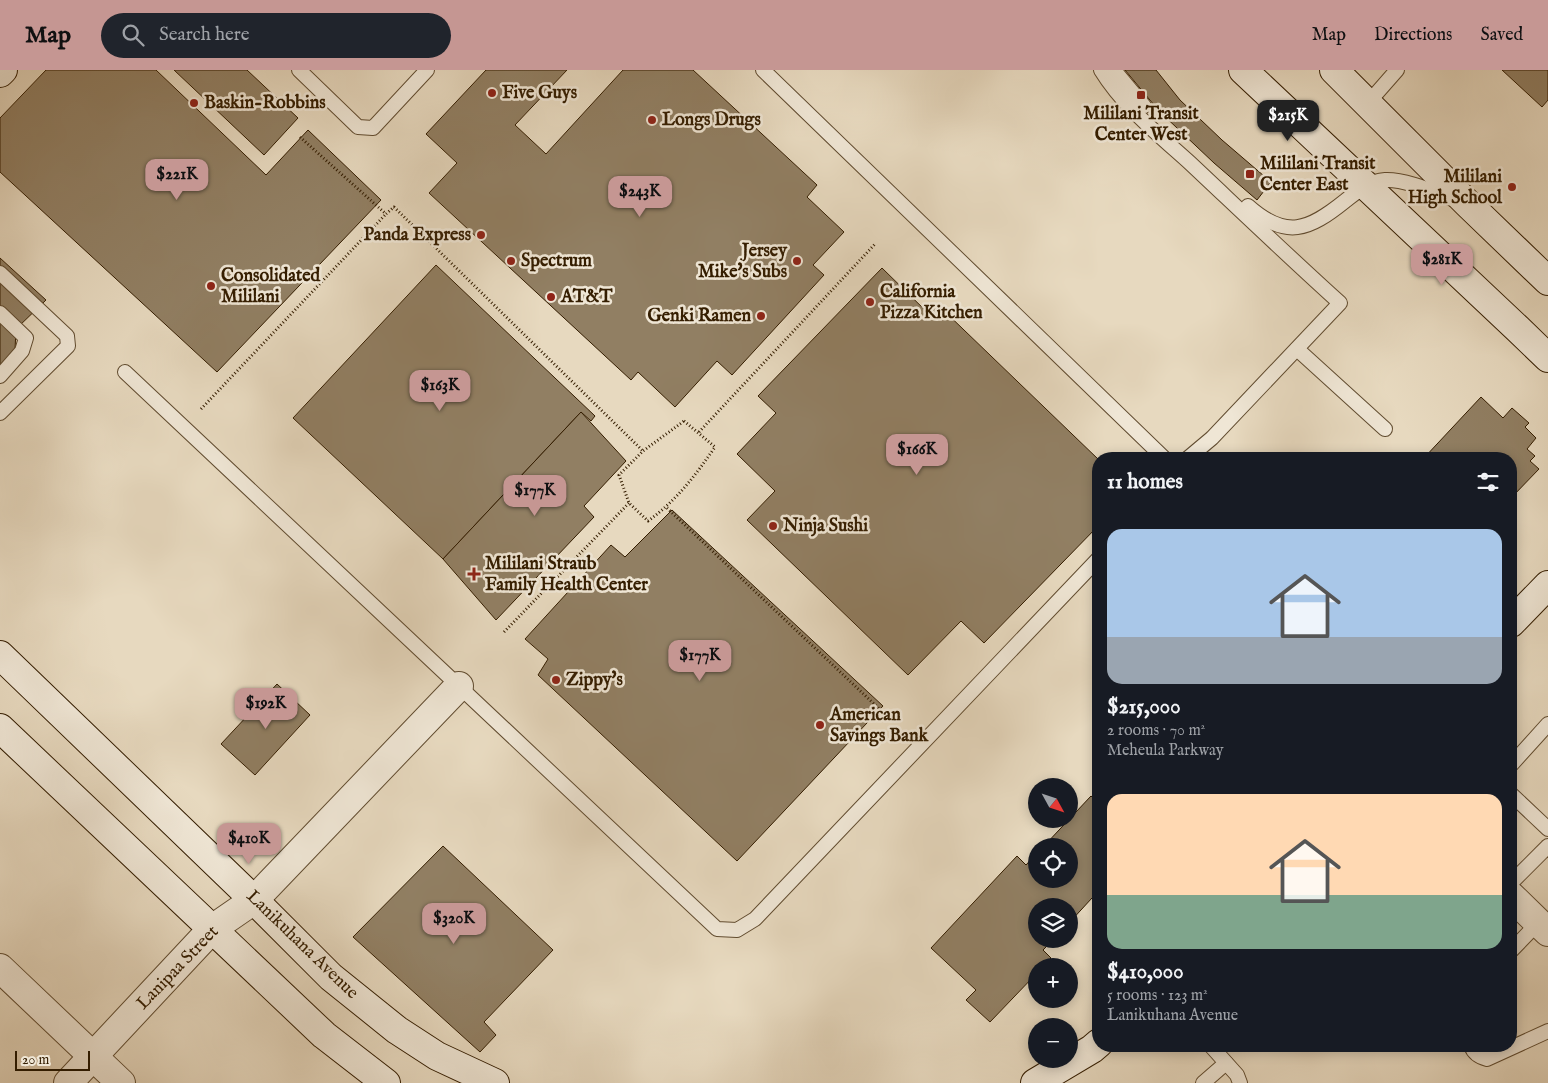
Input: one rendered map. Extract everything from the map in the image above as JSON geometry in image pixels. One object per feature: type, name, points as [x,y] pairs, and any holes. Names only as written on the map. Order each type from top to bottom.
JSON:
[{"type":"main road","points":[[0,73],[3,70]]},
{"type":"main road","points":[[1243,70],[1548,358]]},
{"type":"main road","points":[[1334,70],[1548,281]]},
{"type":"main road","points":[[1517,617],[1548,585]]},
{"type":"main road","name":"Lanikuhana Avenue","points":[[0,655],[254,900],[331,977],[397,1030],[436,1056],[495,1083]]},
{"type":"main road","name":"Lanipaa Street","points":[[68,1083],[212,929],[254,900],[459,686]]},
{"type":"main road","points":[[0,728],[324,1035],[386,1083]]},
{"type":"main road","points":[[1517,902],[1543,928]]},
{"type":"main road","points":[[0,968],[121,1083]]},
{"type":"main road","points":[[1035,1083],[1092,1047]]},
{"type":"lane","points":[[299,70],[358,127],[373,128],[427,70]]},
{"type":"lane","points":[[763,70],[1158,452]]},
{"type":"lane","points":[[1101,70],[1111,86],[1158,133],[1340,303],[1212,438],[1195,452]]},
{"type":"lane","points":[[1114,70],[1133,95],[1166,130],[1260,218],[1277,226],[1308,225],[1325,217],[1365,185],[1386,180],[1404,182],[1468,204]]},
{"type":"lane","points":[[1368,103],[1397,70]]},
{"type":"lane","points":[[0,273],[67,336],[68,346],[0,413]]},
{"type":"lane","points":[[0,313],[26,338],[22,352],[0,376]]},
{"type":"lane","points":[[1297,349],[1385,429]]},
{"type":"lane","points":[[125,372],[717,928],[737,930],[755,919],[1092,565]]},
{"type":"lane","points":[[1517,758],[1548,724]]},
{"type":"lane","points":[[1517,800],[1548,829]]},
{"type":"lane","points":[[1517,878],[1548,846]]},
{"type":"lane","points":[[1517,947],[1543,928]]},
{"type":"lane","points":[[1517,1045],[1548,1031]]},
{"type":"lane","points":[[1216,1052],[1237,1075],[1240,1083]]},
{"type":"lane","points":[[1473,1052],[1487,1059],[1502,1052]]},
{"type":"lane","points":[[1203,1083],[1226,1063]]},
{"type":"path","points":[[300,137],[386,214]]},
{"type":"path","points":[[201,409],[394,207],[644,451]]},
{"type":"path","points":[[699,432],[876,243]]},
{"type":"path","points":[[684,421],[699,432],[715,447],[692,480],[667,508],[648,521],[629,503],[619,475],[644,451],[684,421]]},
{"type":"path","points":[[504,632],[629,503]]},
{"type":"path","points":[[667,508],[892,721]]},
{"type":"building","name":"Consolidated Mililani","points":[[46,70],[156,70],[266,175],[308,130],[381,200],[217,372],[0,172],[0,118]]},
{"type":"building","points":[[174,70],[247,70],[298,118],[264,155]]},
{"type":"building","points":[[486,70],[567,70],[515,125],[546,154],[623,70],[693,70],[817,185],[807,197],[844,232],[813,265],[824,275],[732,375],[717,361],[675,407],[638,372],[631,380],[429,193],[457,163],[426,134]]},
{"type":"building","points":[[1125,70],[1156,70],[1180,100],[1222,140],[1271,182],[1257,200],[1214,163],[1159,111]]},
{"type":"building","points":[[1502,70],[1548,70],[1548,100],[1542,107]]},
{"type":"building","points":[[0,258],[46,300],[16,329],[0,314]]},
{"type":"building","points":[[436,265],[595,416],[591,421],[581,412],[443,559],[293,418]]},
{"type":"building","points":[[882,268],[928,313],[937,304],[1092,453],[1092,532],[984,643],[961,621],[908,675],[747,520],[775,491],[737,454],[776,413],[758,396]]},
{"type":"building","points":[[0,314],[16,329],[15,350],[0,367]]},
{"type":"building","points":[[1481,397],[1503,418],[1512,408],[1529,423],[1525,427],[1536,438],[1527,449],[1535,456],[1530,461],[1539,469],[1517,492],[1517,452],[1430,452]]},
{"type":"building","points":[[581,412],[626,461],[584,506],[594,517],[496,620],[443,559]]},
{"type":"building","points":[[672,510],[883,706],[737,861],[538,675],[548,659],[525,639],[611,545],[625,557]]},
{"type":"building","points":[[277,684],[310,715],[255,775],[221,744]]},
{"type":"building","points":[[1092,797],[1092,898],[1078,913],[1078,898],[1028,898],[1028,948],[1045,948],[1043,950],[1051,958],[1028,958],[1028,982],[990,1022],[966,1000],[976,990],[931,948],[1017,856],[1026,865],[1028,863],[1028,888],[1078,888],[1078,838],[1052,838],[1061,828],[1078,828],[1078,810]]},
{"type":"building","points":[[443,846],[553,950],[484,1022],[496,1035],[480,1052],[353,937]]},
{"type":"place","name":"Five Guys","points":[[492,93]]},
{"type":"place","name":"Mililani Transit Center West","points":[[1141,95]]},
{"type":"place","name":"Baskin-Robbins","points":[[194,103]]},
{"type":"place","name":"Longs Drugs","points":[[652,120]]},
{"type":"place","name":"Mililani Transit Center East","points":[[1250,174]]},
{"type":"place","name":"Mililani High School","points":[[1512,187]]},
{"type":"place","name":"Panda Express","points":[[481,235]]},
{"type":"place","name":"Spectrum","points":[[511,261]]},
{"type":"place","name":"Jersey Mike's Subs","points":[[797,261]]},
{"type":"place","name":"Consolidated Mililani","points":[[211,286]]},
{"type":"place","name":"AT&T","points":[[551,297]]},
{"type":"place","name":"California Pizza Kitchen","points":[[870,302]]},
{"type":"place","name":"Genki Ramen","points":[[761,316]]},
{"type":"place","name":"Ninja Sushi","points":[[773,526]]},
{"type":"place","name":"Mililani Straub Family Health Center","points":[[474,574]]},
{"type":"place","name":"Zippy's","points":[[556,680]]},
{"type":"place","name":"American Savings Bank","points":[[820,725]]}]
